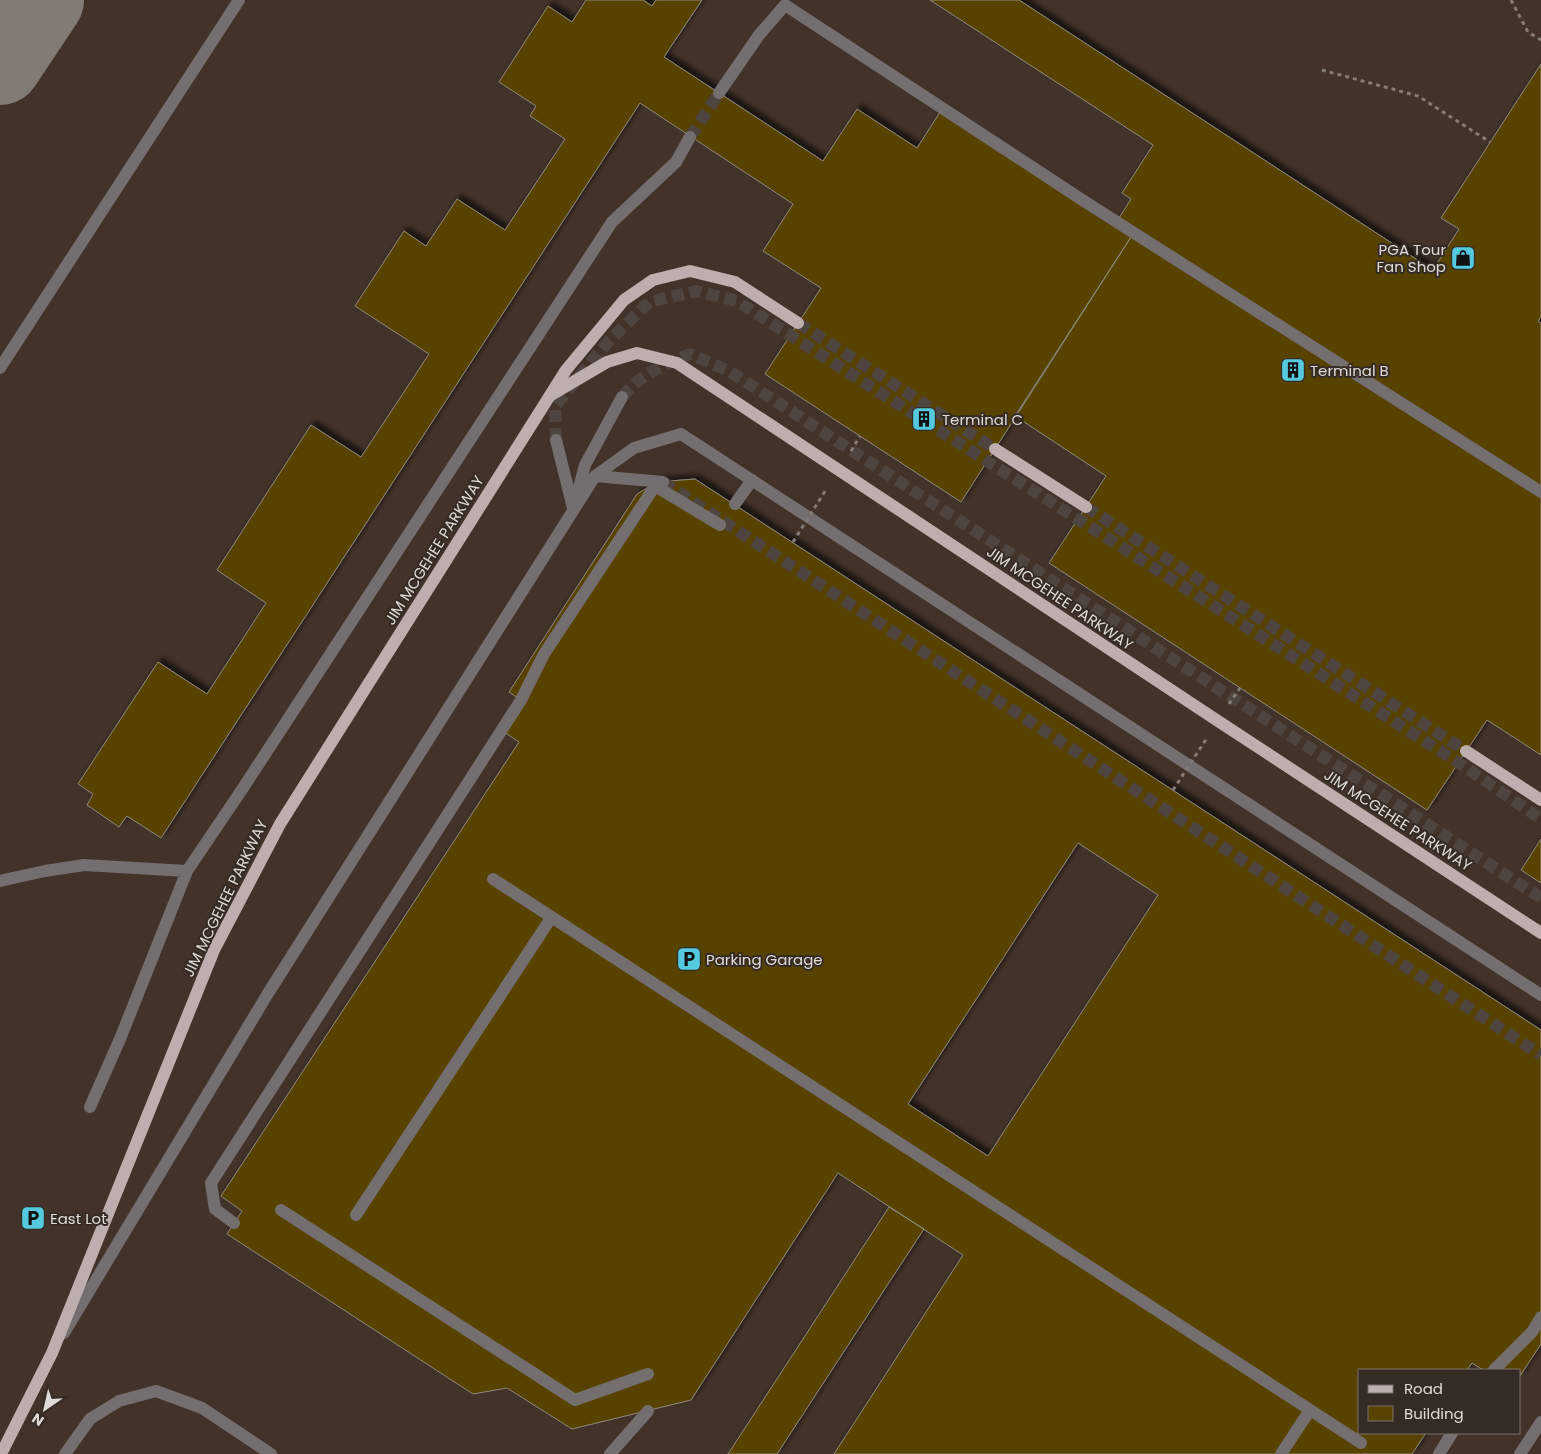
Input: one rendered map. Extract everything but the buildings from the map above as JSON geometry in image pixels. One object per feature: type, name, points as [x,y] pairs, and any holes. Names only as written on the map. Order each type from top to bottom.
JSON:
[{"type":"main road","name":"JIM MCGEHEE PARKWAY","points":[[1,1454],[52,1353],[214,950],[280,824],[566,370],[624,300],[653,280],[690,271],[735,282],[798,323]]},
{"type":"main road","name":"JIM MCGEHEE PARKWAY","points":[[551,394],[607,362],[637,353],[677,363],[1201,711],[1541,933]]},
{"type":"main road","points":[[996,449],[1086,507]]},
{"type":"main road","points":[[1466,751],[1541,800]]},
{"type":"lane","points":[[0,368],[239,0]]},
{"type":"lane","points":[[718,93],[759,35],[791,2],[1087,203],[1541,492]]},
{"type":"lane","points":[[90,1107],[120,1039],[187,871],[612,222],[676,162],[690,137]]},
{"type":"lane","points":[[573,511],[585,465],[622,396]]},
{"type":"lane","points":[[52,1353],[267,995],[595,476],[634,448],[681,434],[1541,995]]},
{"type":"lane","points":[[556,440],[573,511]]},
{"type":"lane","points":[[595,476],[663,482]]},
{"type":"lane","points":[[735,504],[752,480]]},
{"type":"lane","points":[[234,1223],[215,1209],[211,1183],[521,700],[544,654],[655,486],[720,525]]},
{"type":"lane","points":[[0,881],[84,865],[187,871]]},
{"type":"lane","points":[[493,879],[1361,1443]]},
{"type":"lane","points":[[356,1215],[551,918]]},
{"type":"lane","points":[[281,1210],[575,1400],[648,1374]]},
{"type":"lane","points":[[1495,1369],[1532,1332],[1541,1317]]},
{"type":"lane","points":[[65,1454],[90,1419],[119,1401],[156,1391],[202,1408],[272,1454]]},
{"type":"lane","points":[[1281,1454],[1310,1410]]},
{"type":"lane","points":[[610,1454],[648,1411]]},
{"type":"lane","points":[[1520,1454],[1541,1422]]},
{"type":"lane","points":[[1438,1454],[1451,1434]]},
{"type":"path","points":[[1511,0],[1528,32],[1541,40]]},
{"type":"path","points":[[1322,70],[1418,96],[1490,142]]},
{"type":"shaded area","points":[[0,0],[1541,0],[1541,1454],[0,1454]]},
{"type":"taxiway","points":[[0,63],[42,0]]},
{"type":"tunnel","points":[[690,137],[719,93]]},
{"type":"tunnel","points":[[556,440],[555,406],[607,343],[649,302],[696,291],[737,301],[1459,763],[1541,819]]},
{"type":"tunnel","points":[[798,323],[995,449]]},
{"type":"tunnel","points":[[622,397],[645,376],[662,366],[690,354],[729,371],[1541,898]]},
{"type":"tunnel","points":[[663,482],[1541,1055]]},
{"type":"tunnel","points":[[1086,507],[1466,751]]},
{"type":"place","name":"PGA Tour Fan Shop","points":[[1463,258]]},
{"type":"place","name":"Terminal B","points":[[1293,370]]},
{"type":"place","name":"Terminal C","points":[[924,419]]},
{"type":"place","name":"Parking Garage","points":[[689,959]]},
{"type":"place","name":"East Lot","points":[[33,1218]]}]
